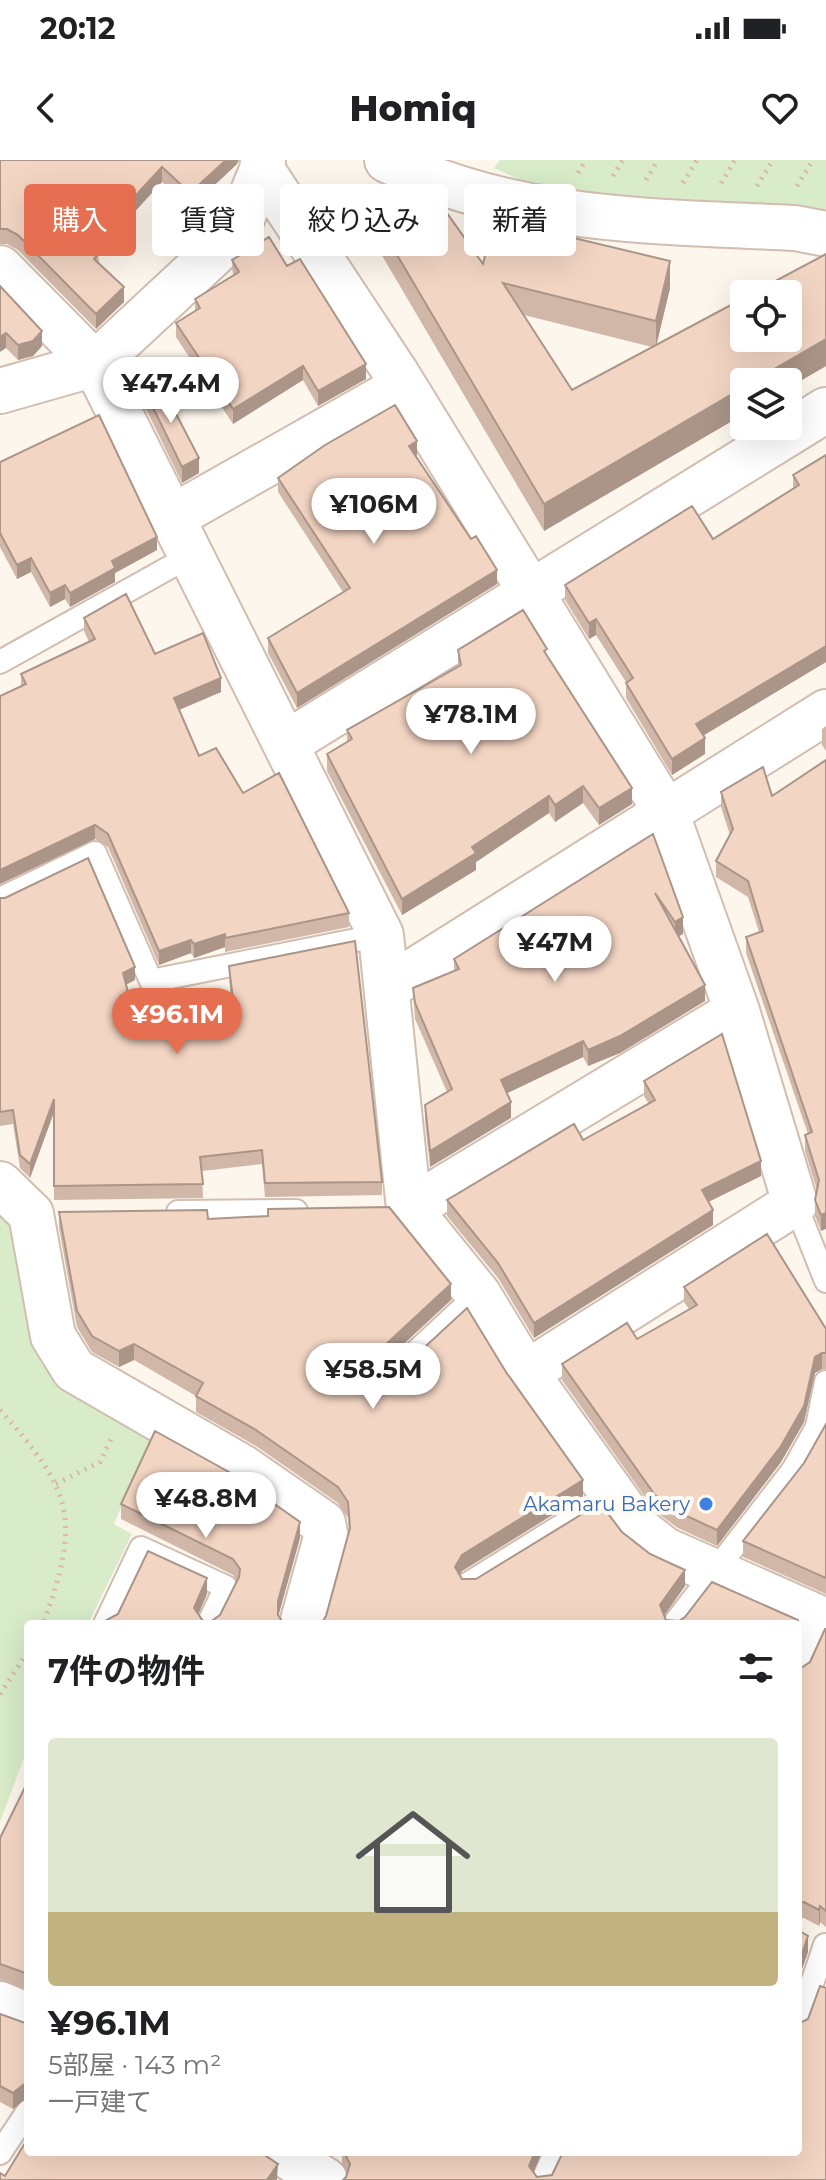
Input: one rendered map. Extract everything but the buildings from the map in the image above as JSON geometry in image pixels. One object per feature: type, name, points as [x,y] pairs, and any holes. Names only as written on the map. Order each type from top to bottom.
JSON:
[{"type":"street","points":[[387,160],[438,183],[572,216],[795,228],[826,234]]},
{"type":"street","points":[[0,391],[95,364],[236,233],[262,165]]},
{"type":"street","points":[[262,165],[404,386],[666,812],[737,1011],[795,1203],[526,1373]]},
{"type":"street","points":[[0,268],[95,364],[381,935],[401,1209],[478,1294],[526,1373],[637,1528],[665,1550],[824,1620]]},
{"type":"street","points":[[171,518],[404,386]]},
{"type":"street","points":[[287,743],[826,410]]},
{"type":"street","points":[[387,988],[826,712]]},
{"type":"street","points":[[401,1209],[737,1011]]},
{"type":"street","points":[[0,1184],[38,1214],[53,1336],[74,1370],[242,1467],[323,1523],[326,1538],[303,1620]]},
{"type":"street","points":[[0,2004],[24,2014]]},
{"type":"street","points":[[287,2156],[325,2180],[336,2156]]},
{"type":"lane","points":[[0,662],[190,556]]},
{"type":"lane","points":[[0,899],[95,853],[151,981],[381,935]]},
{"type":"lane","points":[[795,1203],[826,1281]]},
{"type":"lane","points":[[157,1213],[314,1211]]},
{"type":"lane","points":[[378,1387],[478,1294]]},
{"type":"lane","points":[[677,1620],[822,1430],[826,1382]]},
{"type":"lane","points":[[469,1583],[611,1495]]},
{"type":"lane","points":[[107,1620],[141,1548],[226,1587],[210,1620]]},
{"type":"lane","points":[[802,1664],[824,1620]]},
{"type":"lane","points":[[802,2011],[821,1943]]},
{"type":"lane","points":[[0,2153],[24,2117]]},
{"type":"lane","points":[[543,2180],[553,2157]]},
{"type":"path","points":[[0,1410],[34,1448],[56,1484],[68,1531],[64,1568],[44,1620]]},
{"type":"path","points":[[56,1484],[100,1462],[116,1431]]},
{"type":"path","points":[[0,1694],[24,1658]]},
{"type":"green space","points":[[500,160],[826,160],[826,226],[576,203],[576,184],[530,184],[494,168]]},
{"type":"green space","points":[[0,1197],[17,1216],[41,1344],[157,1425],[114,1524],[132,1534],[90,1620],[24,1620],[24,1758],[0,1822]]},
{"type":"place","name":"Akamaru Bakery","points":[[706,1504]]}]
